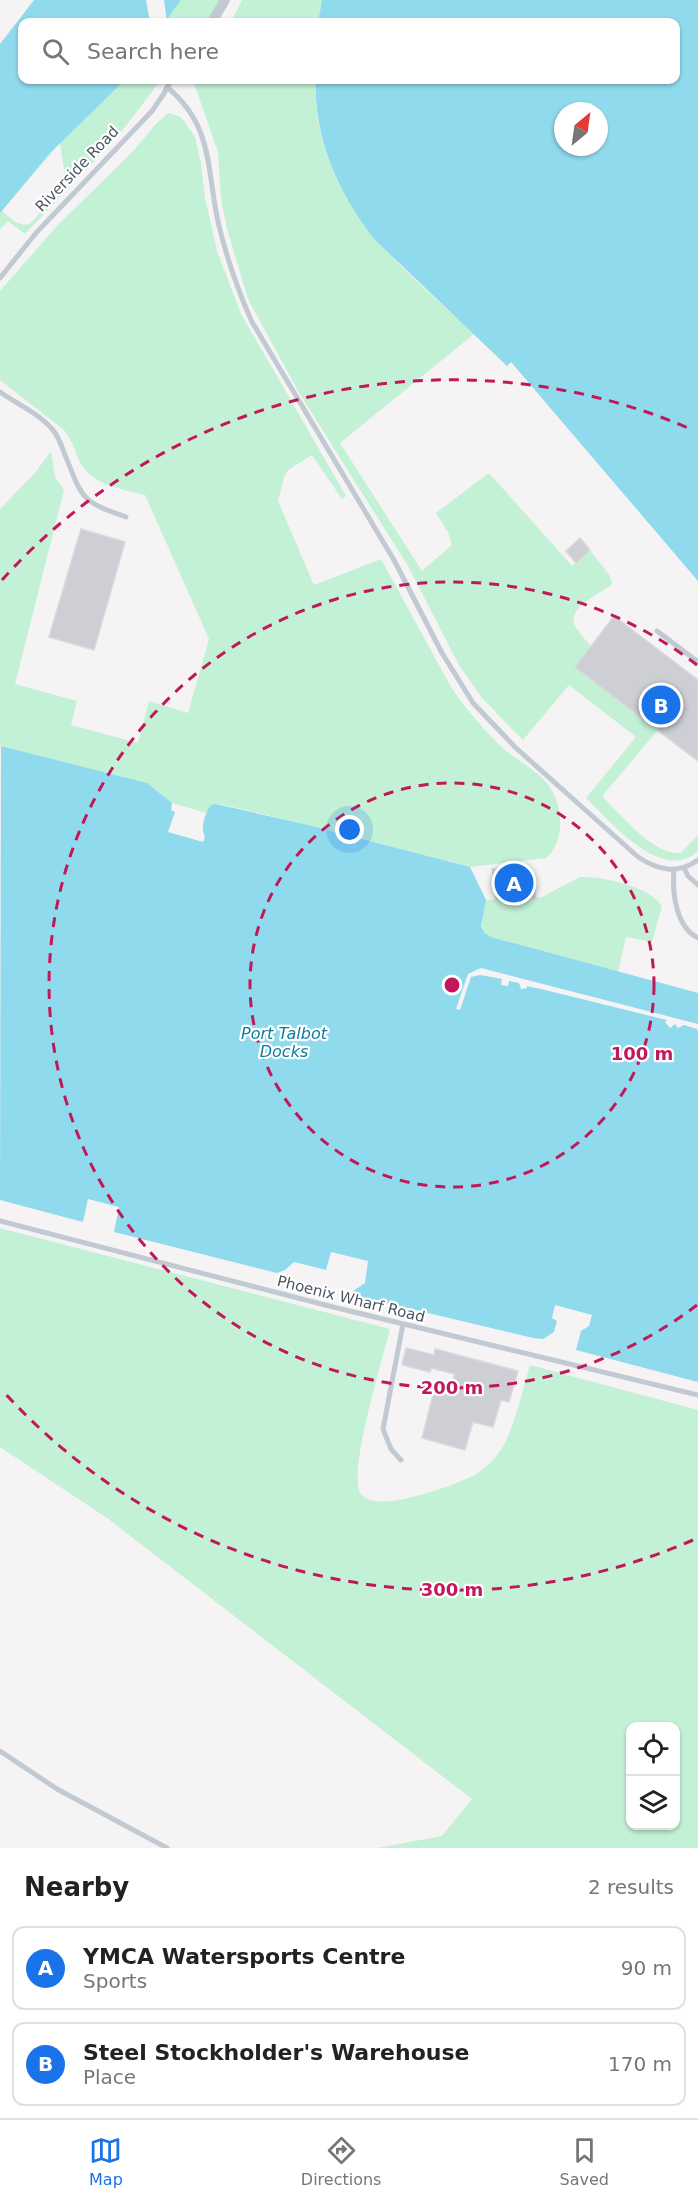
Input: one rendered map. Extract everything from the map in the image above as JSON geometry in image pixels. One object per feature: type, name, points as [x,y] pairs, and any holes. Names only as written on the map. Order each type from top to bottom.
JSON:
[{"type":"street","points":[[214,18],[225,0]]},
{"type":"lane","name":"Riverside Road","points":[[0,278],[36,233],[145,119],[169,84]]},
{"type":"lane","points":[[167,87],[180,97],[192,112],[202,135],[221,232],[238,288],[252,322],[394,561],[442,653],[465,691],[503,736],[624,846],[648,863],[674,870],[684,868],[698,860]]},
{"type":"lane","points":[[0,392],[51,428],[60,444],[78,490],[87,500],[126,517]]},
{"type":"lane","points":[[657,631],[698,662]]},
{"type":"lane","points":[[684,868],[688,876],[698,885]]},
{"type":"lane","points":[[674,870],[674,892],[681,920],[687,931],[698,938]]},
{"type":"lane","name":"Phoenix Wharf Road","points":[[0,1221],[403,1324],[698,1395]]},
{"type":"lane","points":[[401,1460],[390,1449],[383,1429],[403,1324]]},
{"type":"lane","points":[[0,1750],[22,1768],[57,1789],[167,1848]]},
{"type":"green space","points":[[157,0],[225,0],[213,18],[146,18]]},
{"type":"green space","points":[[242,0],[322,0],[319,18],[233,18]]},
{"type":"green space","points":[[101,84],[158,84],[118,136],[25,234],[8,221],[0,229],[0,160]],"holes":[[[60,143],[66,182],[31,223],[19,224],[2,211]]]},
{"type":"green space","points":[[194,84],[315,84],[320,130],[330,163],[361,219],[402,267],[474,334],[340,443],[422,571],[452,545],[448,532],[436,513],[489,473],[572,566],[590,550],[610,576],[612,584],[586,602],[575,613],[575,626],[591,646],[575,667],[658,730],[602,796],[638,832],[660,848],[681,853],[698,835],[698,851],[684,859],[669,860],[653,855],[623,834],[586,798],[636,737],[569,685],[523,740],[482,698],[459,665],[408,566],[298,391],[248,299],[227,229],[221,199],[218,152]]},
{"type":"green space","points":[[168,113],[181,117],[195,137],[217,251],[241,314],[346,496],[342,499],[312,455],[288,470],[284,477],[278,501],[314,585],[381,559],[457,696],[497,743],[536,773],[551,789],[558,806],[560,825],[556,844],[546,858],[470,867],[220,804],[211,805],[207,813],[172,803],[147,783],[0,746],[0,509],[35,473],[51,451],[55,477],[64,490],[15,684],[77,701],[71,725],[138,743],[149,701],[188,713],[209,639],[145,495],[110,486],[94,477],[81,464],[64,430],[0,380],[0,291],[56,227]]},
{"type":"green space","points":[[580,877],[612,880],[636,888],[656,899],[662,906],[652,942],[626,937],[618,972],[491,937],[483,930],[482,921],[486,900],[516,898],[517,901],[542,897]]},
{"type":"green space","points":[[0,1228],[390,1329],[359,1458],[359,1490],[365,1498],[394,1501],[412,1497],[473,1476],[486,1467],[503,1447],[508,1437],[530,1365],[698,1410],[698,1848],[377,1848],[442,1836],[472,1799],[107,1518],[0,1447]]},
{"type":"water","points":[[34,0],[181,0],[168,18],[20,18]]},
{"type":"water","points":[[322,0],[698,0],[698,581],[511,362],[507,366],[375,240],[355,212],[339,182],[321,134],[315,84],[680,84],[680,18],[319,18]]},
{"type":"water","points":[[18,21],[18,84],[121,84],[48,155],[0,213],[0,44]]},
{"type":"water","name":"Port Talbot Docks","points":[[1,746],[147,783],[172,803],[171,810],[175,812],[168,832],[203,842],[205,816],[211,805],[216,804],[470,867],[486,900],[481,926],[491,937],[698,993],[698,1382],[576,1350],[581,1331],[589,1326],[592,1315],[555,1305],[552,1318],[557,1321],[554,1332],[543,1339],[533,1338],[352,1295],[353,1291],[365,1283],[368,1261],[331,1252],[326,1270],[294,1262],[285,1270],[277,1273],[114,1232],[119,1207],[88,1199],[83,1222],[0,1200]]},
{"type":"pier","points":[[146,0],[164,0],[166,18],[149,18]]},
{"type":"pier","points":[[481,968],[698,1024],[698,1032],[697,1029],[684,1025],[678,1028],[675,1024],[670,1028],[665,1022],[667,1020],[545,990],[527,986],[521,989],[519,983],[509,981],[508,986],[501,985],[502,979],[480,975],[471,977],[460,1010],[456,1009],[468,974]]},
{"type":"building","points":[[81,529],[125,542],[94,650],[49,637]]},
{"type":"building","points":[[580,538],[590,550],[576,563],[566,551]]},
{"type":"building","points":[[614,616],[698,680],[698,761],[575,667]]},
{"type":"building","points":[[507,867],[507,870],[518,870],[519,876],[533,874],[536,899],[522,901],[521,897],[496,900],[492,869]]},
{"type":"building","points":[[406,1348],[434,1355],[435,1349],[518,1371],[509,1402],[501,1400],[493,1427],[473,1422],[465,1450],[422,1438],[434,1391],[449,1395],[455,1374],[431,1368],[430,1372],[402,1365]]},
{"type":"place","name":"Steel Stockholder's Warehouse","points":[[661,705]]},
{"type":"place","name":"YMCA Watersports Centre","points":[[514,883]]}]
